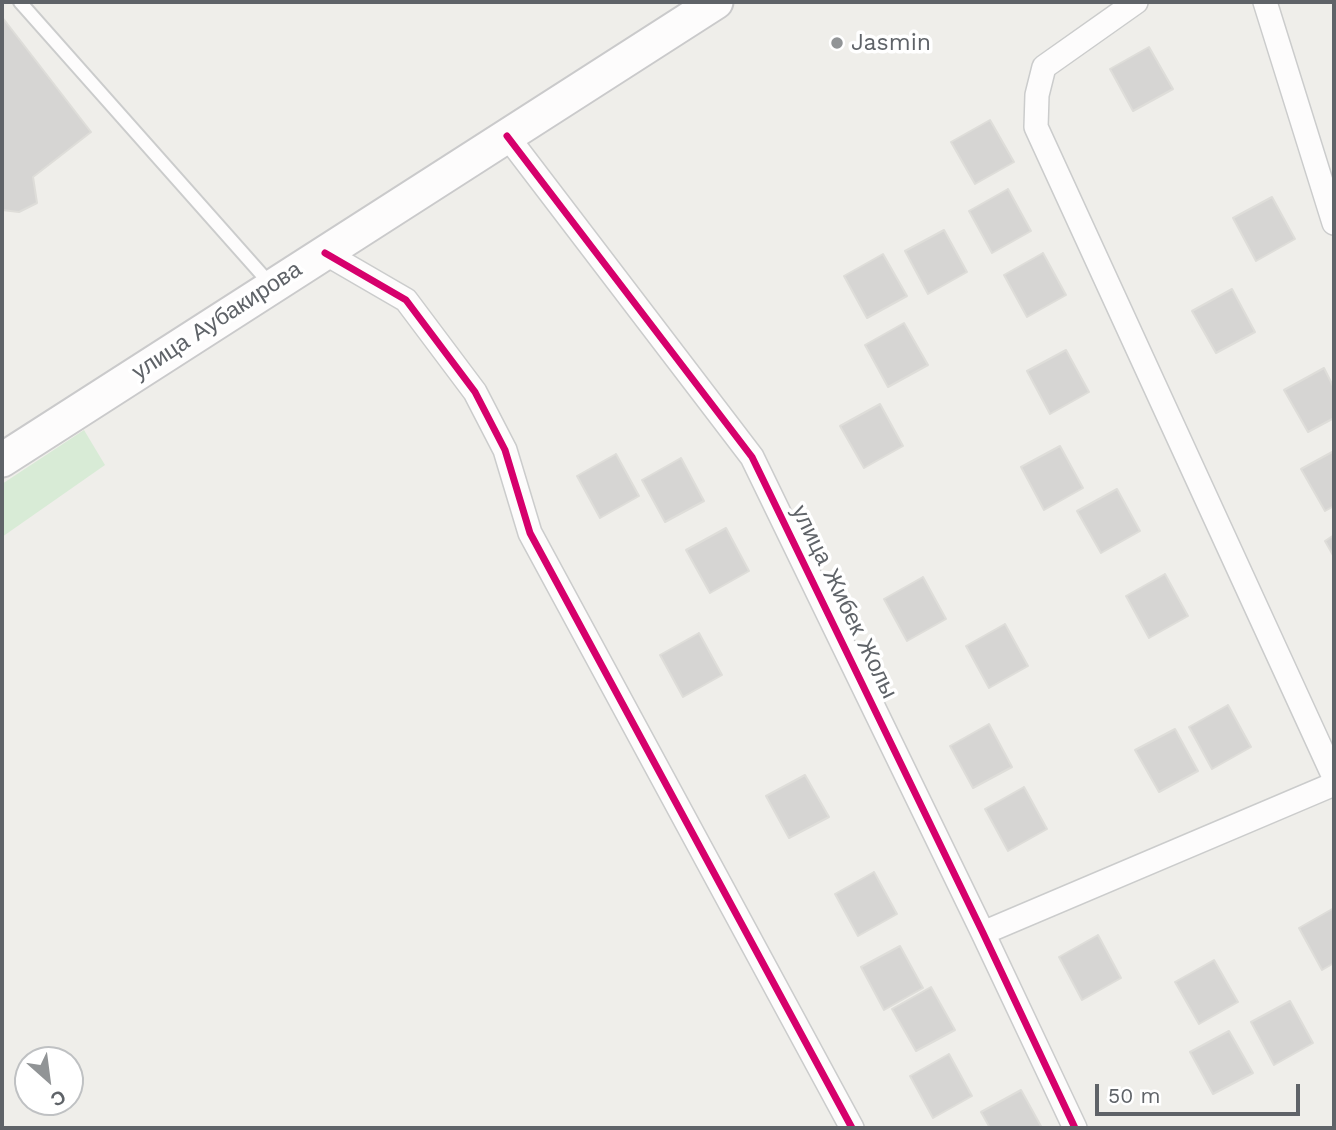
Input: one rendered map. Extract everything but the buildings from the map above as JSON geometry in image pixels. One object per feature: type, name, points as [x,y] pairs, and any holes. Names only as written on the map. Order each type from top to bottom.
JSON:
[{"type":"main road","name":"улица Аубакирова","points":[[2,460],[716,2]]},
{"type":"street","points":[[1136,2],[1044,67],[1037,95],[1036,127],[1334,777]]},
{"type":"street","points":[[1265,2],[1334,223]]},
{"type":"street","name":"улица Жибек Жолы","points":[[507,136],[752,457],[1075,1128]]},
{"type":"street","points":[[325,253],[406,300],[475,392],[505,450],[530,533],[852,1128]]},
{"type":"street","points":[[983,933],[1334,784]]},
{"type":"lane","points":[[20,2],[272,286]]},
{"type":"green space","points":[[84,430],[105,465],[2,537],[2,484]]},
{"type":"cycle path","points":[[507,136],[752,457],[1075,1128]]},
{"type":"cycle path","points":[[325,253],[406,300],[475,392],[505,450],[530,533],[852,1128]]},
{"type":"place","name":"Jasmin","points":[[837,43]]}]
